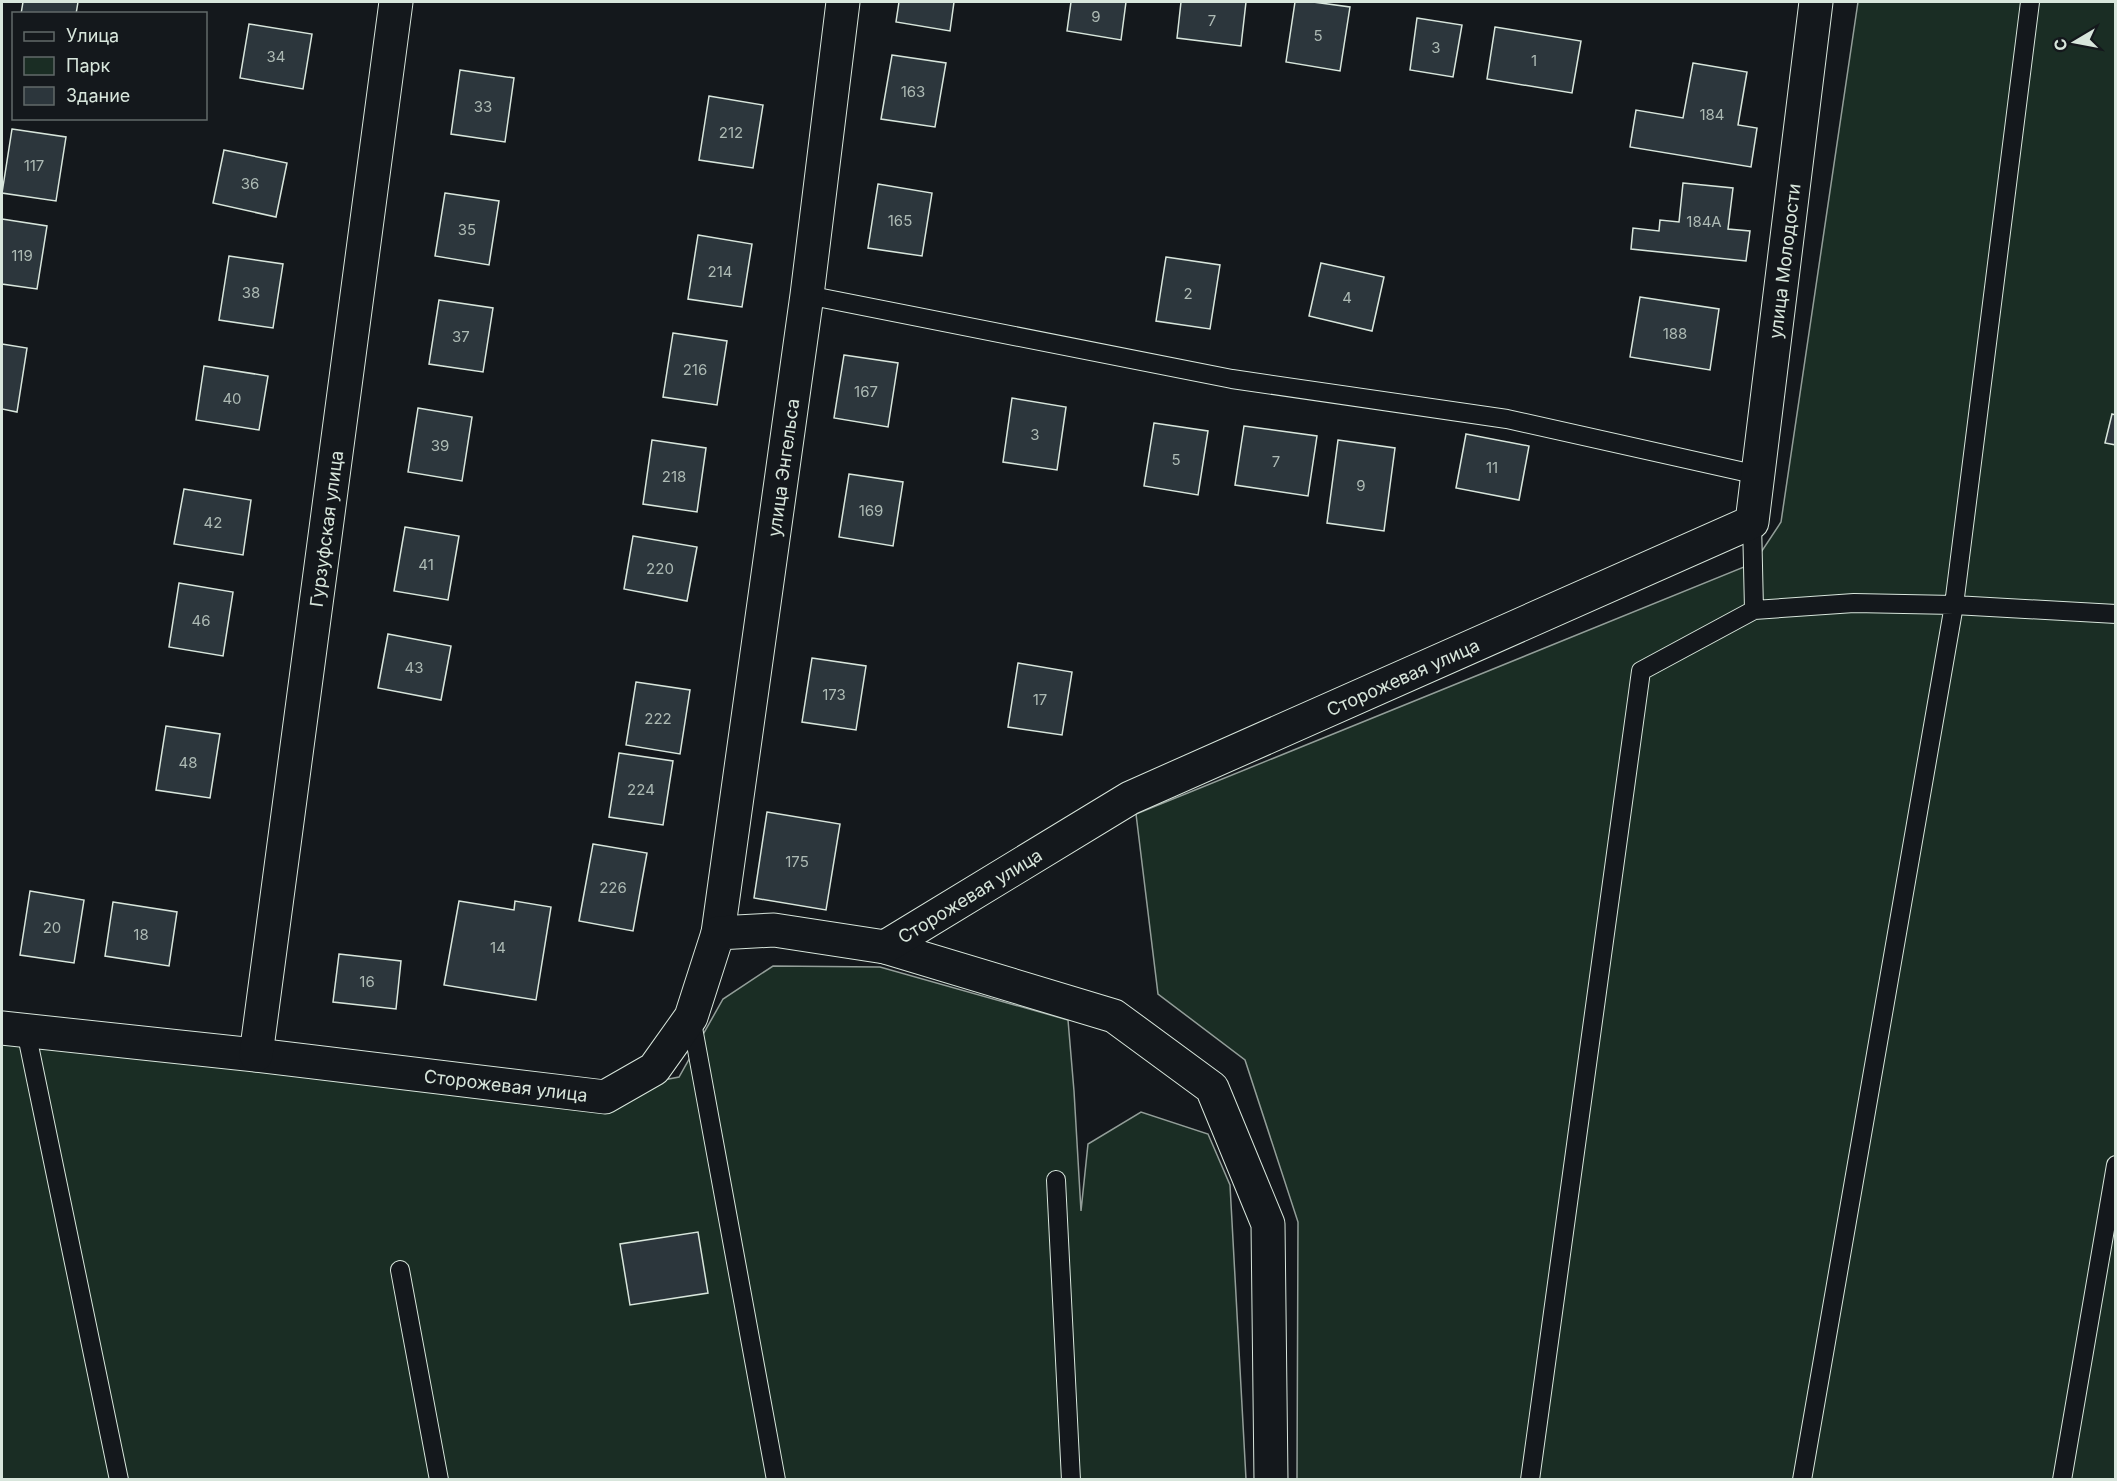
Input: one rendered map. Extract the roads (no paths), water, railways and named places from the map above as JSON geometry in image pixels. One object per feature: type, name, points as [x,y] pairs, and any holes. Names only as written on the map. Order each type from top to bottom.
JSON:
[{"type":"street","name":"Гурзуфская улица","points":[[256,1055],[396,2]]},
{"type":"street","name":"улица Энгельса","points":[[718,933],[807,295],[843,2]]},
{"type":"street","name":"улица Молодости","points":[[1752,522],[1816,2]]},
{"type":"street","name":"Сторожевая улица","points":[[14,1030],[256,1055],[605,1097],[654,1069],[691,1017],[718,933],[774,930],[885,946],[1130,798],[1752,522]]},
{"type":"street","points":[[885,946],[1114,1016],[1212,1088],[1268,1224],[1271,1479]]},
{"type":"lane","points":[[1802,1479],[1954,605],[2030,2]]},
{"type":"lane","points":[[807,295],[1232,379],[1507,419],[1758,475]]},
{"type":"lane","points":[[1752,522],[1754,610]]},
{"type":"lane","points":[[1530,1479],[1641,671],[1754,610],[1854,603],[1954,605],[2115,614]]},
{"type":"lane","points":[[691,1017],[776,1479]]},
{"type":"lane","points":[[14,1030],[119,1479]]},
{"type":"lane","points":[[2062,1479],[2115,1165]]},
{"type":"lane","points":[[1056,1180],[1071,1479]]},
{"type":"lane","points":[[399,1270],[439,1479]]}]
